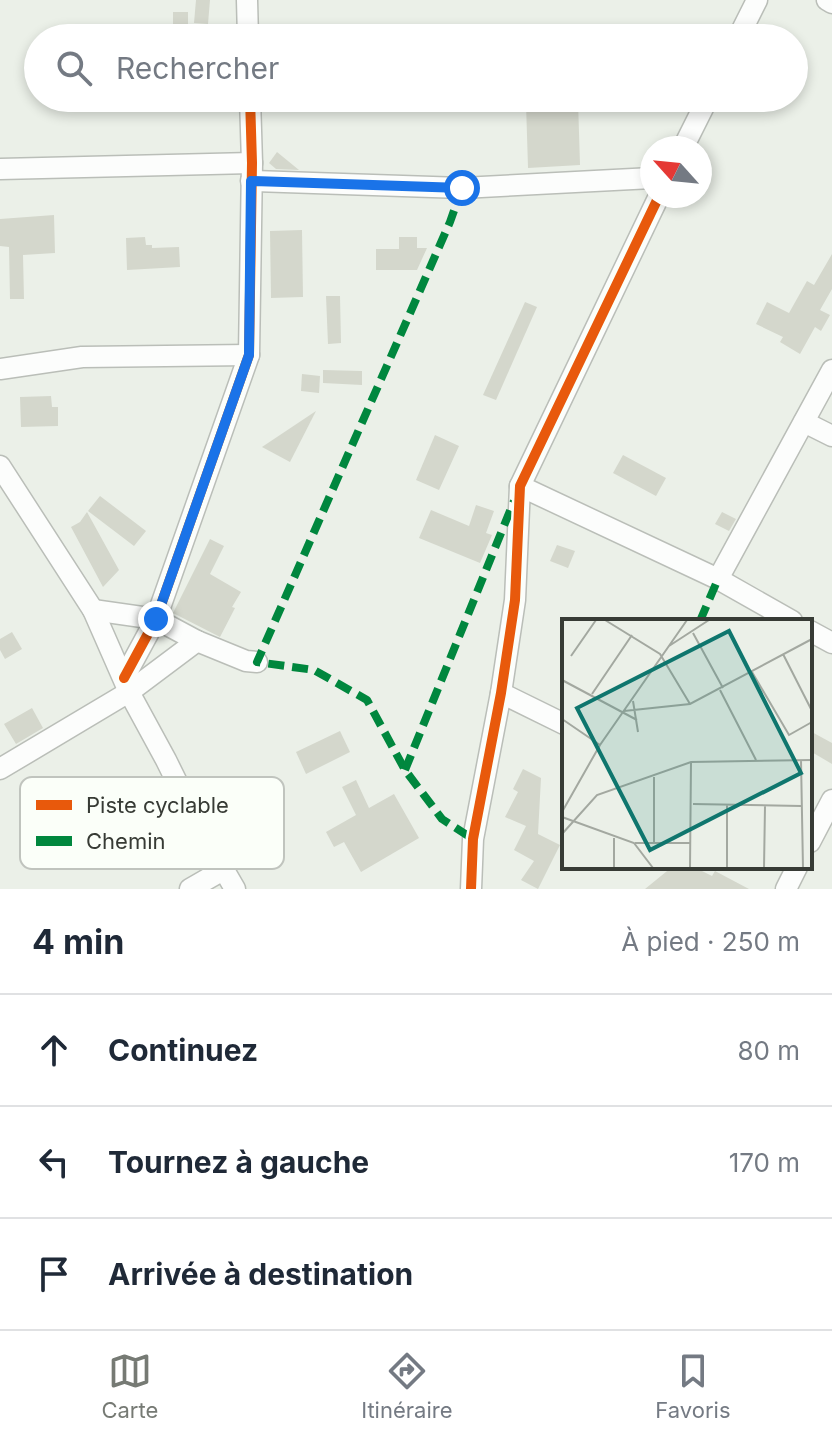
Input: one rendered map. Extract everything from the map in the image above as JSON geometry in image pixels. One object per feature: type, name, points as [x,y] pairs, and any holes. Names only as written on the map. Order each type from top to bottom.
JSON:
[{"type":"street","points":[[247,0],[248,24]]},
{"type":"street","points":[[745,24],[757,0]]},
{"type":"street","points":[[827,0],[832,3]]},
{"type":"street","points":[[126,685],[156,619],[249,355],[250,112]]},
{"type":"street","points":[[689,136],[701,112]]},
{"type":"street","points":[[0,169],[252,172],[462,188],[640,179]]},
{"type":"street","points":[[471,889],[473,839],[515,600],[520,486],[653,208]]},
{"type":"street","points":[[0,369],[82,357],[249,355]]},
{"type":"street","points":[[718,579],[832,370]]},
{"type":"street","points":[[804,422],[832,436]]},
{"type":"street","points":[[0,466],[93,610],[126,685],[174,777]]},
{"type":"street","points":[[520,486],[718,579],[788,619]]},
{"type":"street","points":[[93,610],[156,619],[197,641],[246,661],[257,662]]},
{"type":"street","points":[[812,632],[832,643]]},
{"type":"street","points":[[0,769],[197,641]]},
{"type":"street","points":[[501,693],[562,723]]},
{"type":"street","points":[[812,838],[832,800]]},
{"type":"street","points":[[786,889],[796,869]]},
{"type":"street","points":[[190,889],[223,870],[235,889]]},
{"type":"building","points":[[196,0],[210,0],[208,24],[194,23]]},
{"type":"building","points":[[173,12],[188,12],[188,24],[173,24]]},
{"type":"building","points":[[526,112],[578,112],[580,165],[528,168]]},
{"type":"building","points":[[277,152],[299,170],[276,169],[269,163]]},
{"type":"building","points":[[54,215],[55,253],[23,255],[24,299],[10,299],[9,247],[0,246],[0,219]]},
{"type":"building","points":[[302,230],[303,297],[271,298],[270,231]]},
{"type":"building","points":[[145,237],[146,245],[152,245],[152,248],[179,247],[180,267],[127,270],[126,238]]},
{"type":"building","points":[[399,237],[417,237],[417,248],[427,248],[417,270],[376,270],[376,249],[399,249]]},
{"type":"building","points":[[832,254],[832,289],[820,310],[830,315],[821,331],[815,327],[800,354],[780,342],[783,337],[756,324],[767,302],[789,313],[807,281],[814,285]]},
{"type":"building","points":[[326,296],[340,296],[341,343],[328,344]]},
{"type":"building","points":[[525,302],[537,307],[496,400],[483,395]]},
{"type":"building","points":[[323,370],[362,371],[362,385],[323,383]]},
{"type":"building","points":[[302,374],[320,376],[319,393],[301,391]]},
{"type":"building","points":[[51,396],[52,407],[58,407],[58,426],[21,427],[20,397]]},
{"type":"building","points":[[316,411],[290,462],[262,447]]},
{"type":"building","points":[[435,435],[459,446],[439,490],[416,480]]},
{"type":"building","points":[[623,455],[666,478],[656,496],[613,473]]},
{"type":"building","points":[[100,496],[146,531],[134,546],[88,511]]},
{"type":"building","points":[[476,505],[494,511],[486,533],[492,535],[480,563],[419,538],[431,510],[469,526]]},
{"type":"building","points":[[87,512],[119,570],[103,587],[71,527],[80,522]]},
{"type":"building","points":[[722,512],[736,519],[729,531],[715,524]]},
{"type":"building","points":[[210,539],[224,546],[210,574],[241,592],[220,637],[173,613]]},
{"type":"building","points":[[557,545],[575,551],[568,568],[550,561]]},
{"type":"building","points":[[12,632],[22,649],[5,659],[0,650],[0,639]]},
{"type":"building","points":[[32,708],[43,728],[16,744],[4,724]]},
{"type":"building","points":[[340,731],[350,752],[306,774],[296,752]]},
{"type":"building","points":[[812,732],[832,743],[832,764],[812,752]]},
{"type":"building","points":[[523,769],[541,778],[538,834],[560,845],[538,889],[521,880],[534,861],[514,850],[526,826],[505,817],[518,792],[513,789]]},
{"type":"building","points":[[356,780],[369,808],[394,794],[419,838],[361,872],[344,842],[334,847],[326,832],[356,815],[342,787]]},
{"type":"building","points":[[670,869],[698,869],[712,876],[715,871],[749,889],[645,889]]},
{"type":"marked path","points":[[462,188],[450,222],[257,662],[314,670],[367,700],[405,770],[442,819],[473,839]]},
{"type":"marked path","points":[[405,770],[514,501]]},
{"type":"marked path","points":[[701,619],[718,579]]},
{"type":"cycle path","points":[[124,678],[156,619],[249,355],[250,112]]},
{"type":"cycle path","points":[[471,889],[473,839],[515,600],[520,486],[653,208]]},
{"type":"route","points":[[156,619],[249,355],[251,181],[462,188]]}]
